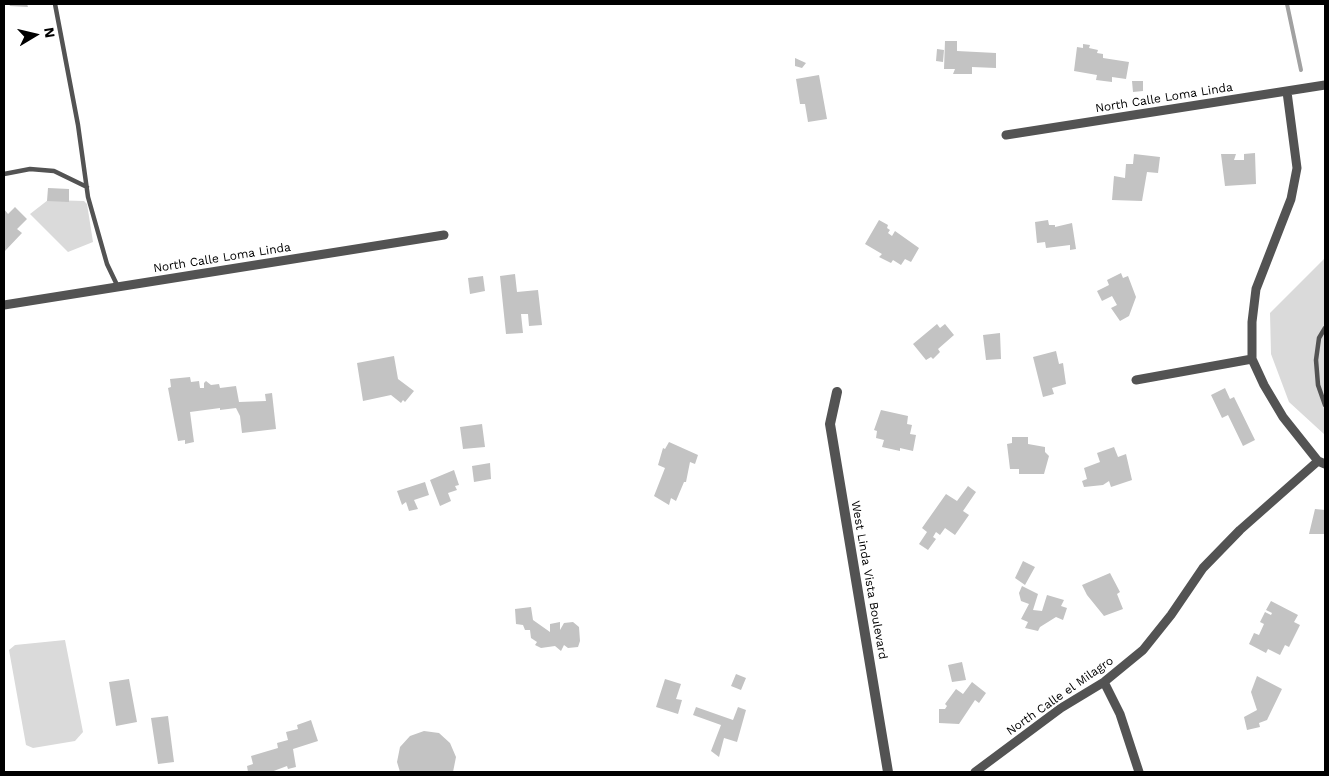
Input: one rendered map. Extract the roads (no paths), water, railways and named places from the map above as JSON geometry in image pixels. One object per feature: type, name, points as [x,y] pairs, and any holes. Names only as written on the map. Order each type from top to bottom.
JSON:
[{"type":"street","name":"North Calle Loma Linda","points":[[1006,135],[1325,85]]},
{"type":"street","points":[[1287,92],[1297,168],[1290,199],[1256,289],[1252,322],[1252,360],[1283,417],[1322,463]]},
{"type":"street","name":"North Calle Loma Linda","points":[[4,305],[444,235]]},
{"type":"street","points":[[1136,380],[1252,360]]},
{"type":"street","name":"West Linda Vista Boulevard","points":[[837,392],[830,424],[888,772]]},
{"type":"street","name":"North Calle el Milagro","points":[[975,772],[1061,708],[1104,682],[1143,650],[1171,615],[1203,568],[1248,523],[1322,463]]},
{"type":"street","points":[[1104,682],[1120,714],[1139,772]]},
{"type":"lane","points":[[55,4],[87,187],[106,264],[118,287]]},
{"type":"lane","points":[[4,174],[30,169],[54,171],[87,187]]},
{"type":"lane","points":[[1325,328],[1319,338],[1316,360],[1318,385],[1325,405]]},
{"type":"waterway","points":[[1287,4],[1301,70]]}]
